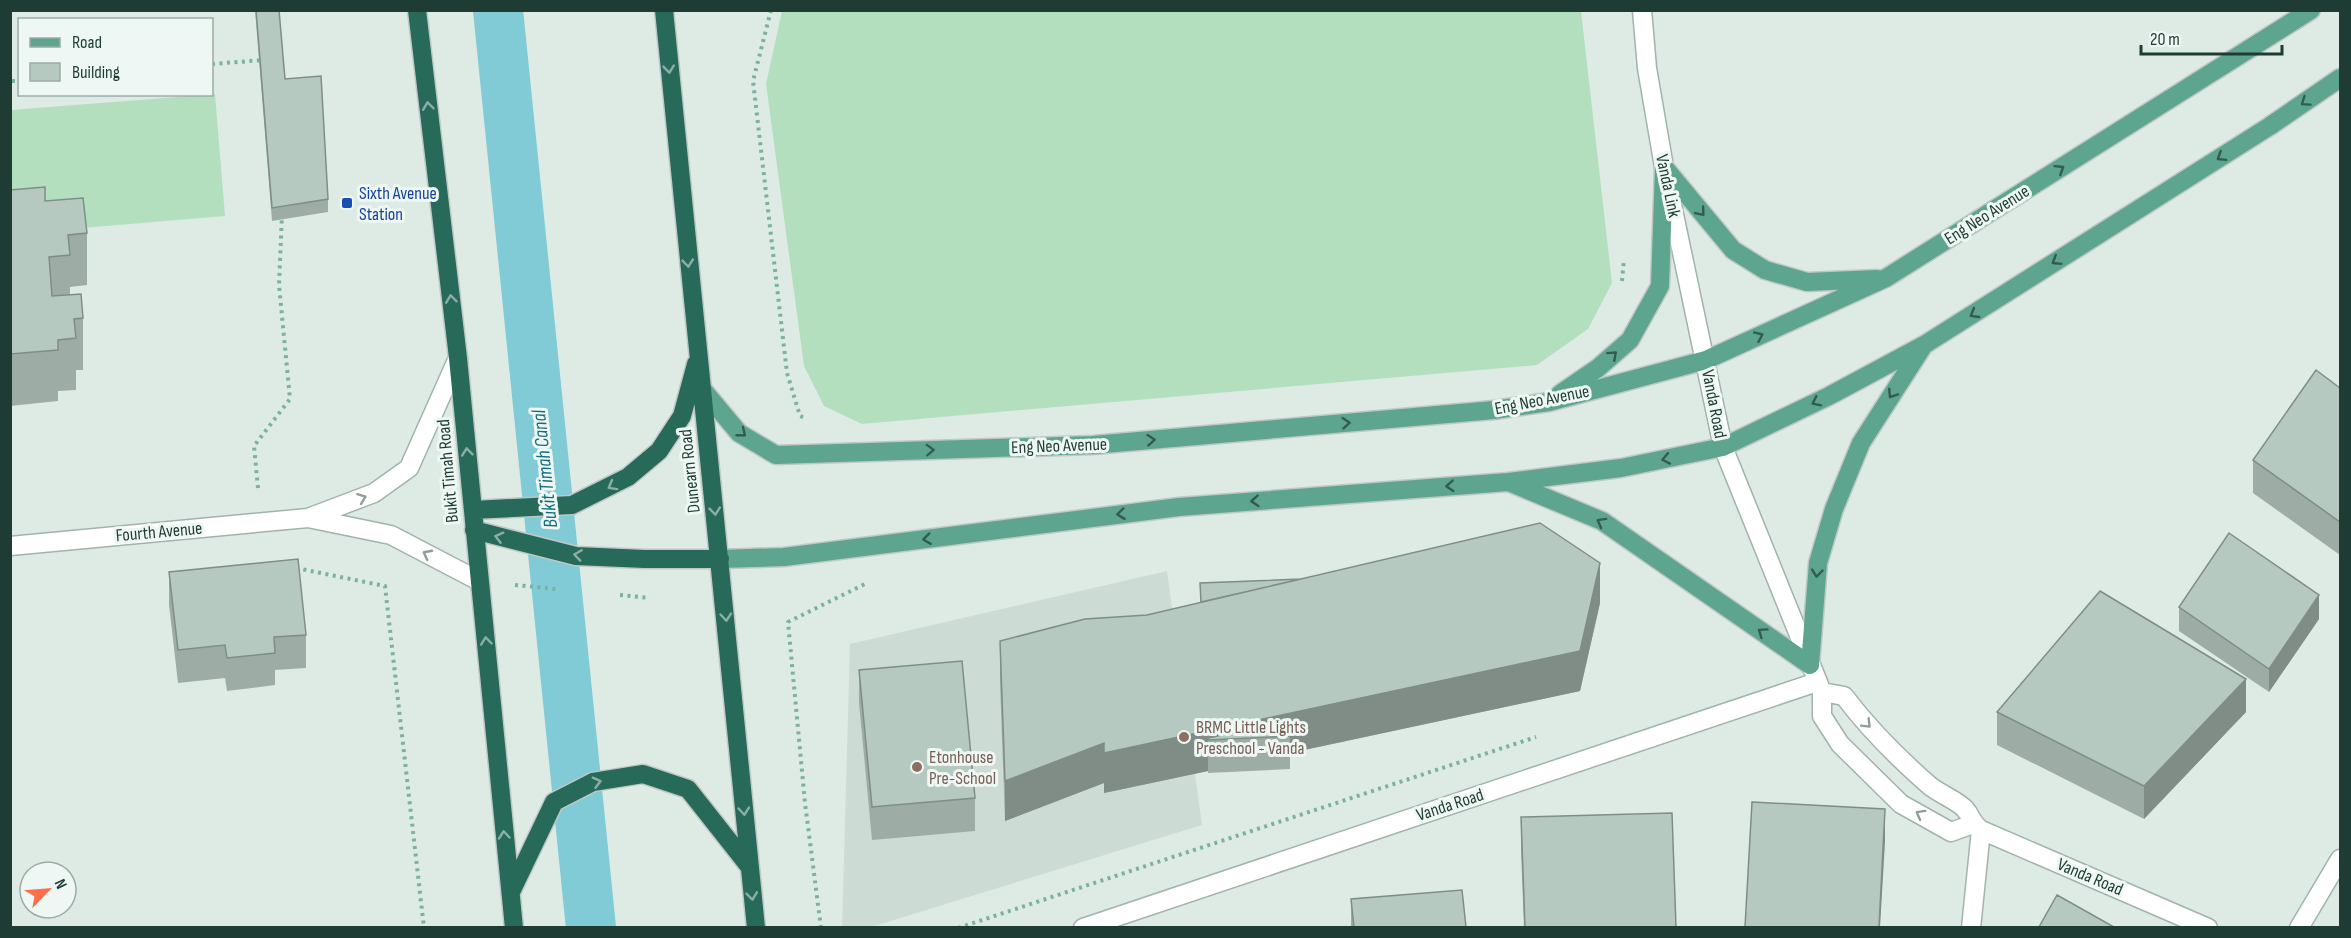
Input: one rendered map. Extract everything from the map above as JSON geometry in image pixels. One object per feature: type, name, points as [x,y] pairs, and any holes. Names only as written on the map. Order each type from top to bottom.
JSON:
[{"type":"highway","name":"Bukit Timah Road","points":[[417,10],[458,358],[514,927]]},
{"type":"highway","name":"Dunearn Road","points":[[664,10],[756,927]]},
{"type":"highway","points":[[473,510],[572,505],[628,477],[659,451],[682,416],[698,358]]},
{"type":"highway","points":[[474,530],[576,556],[632,559],[720,559]]},
{"type":"highway","points":[[510,893],[554,802],[593,782],[643,774],[688,789],[749,865]]},
{"type":"main road","name":"Eng Neo Avenue","points":[[703,390],[739,433],[776,455],[1093,445],[1494,410],[1549,402],[1706,360],[1886,278],[2311,10]]},
{"type":"main road","points":[[720,559],[784,557],[1179,507],[1508,482],[1621,468],[1723,447],[1828,396],[1924,345],[2270,126],[2340,78]]},
{"type":"main road","points":[[1664,167],[1733,250],[1765,270],[1807,282],[1886,278]]},
{"type":"main road","points":[[1549,402],[1598,368],[1630,340],[1660,286],[1664,167]]},
{"type":"main road","points":[[1816,680],[1818,563],[1834,509],[1861,443],[1924,345]]},
{"type":"main road","points":[[1508,482],[1602,521],[1816,680]]},
{"type":"street","name":"Vanda Link","points":[[1642,10],[1647,68],[1664,167],[1706,360]]},
{"type":"street","name":"Fourth Avenue","points":[[10,546],[308,518],[374,493],[409,468],[458,358]]},
{"type":"street","name":"Vanda Road","points":[[1706,360],[1723,447],[1816,680],[1822,716],[1840,744],[1901,804],[1951,832],[1977,827],[2208,927]]},
{"type":"street","name":"Fourth Avenue","points":[[308,518],[391,535],[479,581]]},
{"type":"street","name":"Vanda Road","points":[[1083,927],[1816,680],[1844,696],[1860,717],[1909,768],[1941,795],[1965,808],[1977,827]]},
{"type":"street","points":[[1971,927],[1977,827]]},
{"type":"street","points":[[2299,927],[2340,860]]},
{"type":"path","points":[[771,10],[753,81],[787,373],[800,416],[810,420]]},
{"type":"path","points":[[213,64],[264,60]]},
{"type":"path","points":[[12,81],[18,81]]},
{"type":"path","points":[[283,204],[279,285],[290,399],[254,446],[266,548],[273,563],[385,586],[424,927]]},
{"type":"path","points":[[1622,293],[1624,249]]},
{"type":"path","points":[[821,927],[805,803],[788,622],[873,580]]},
{"type":"path","points":[[958,927],[1537,737]]},
{"type":"shaded area","points":[[1167,571],[1202,825],[871,927],[842,928],[850,644]]},
{"type":"green space","points":[[782,11],[1581,11],[1612,283],[1588,329],[1537,365],[862,424],[824,406],[804,366],[766,84]]},
{"type":"green space","points":[[215,94],[225,216],[11,234],[11,110],[213,96]]},
{"type":"building","points":[[256,10],[279,10],[285,79],[321,76],[328,199],[272,208]]},
{"type":"building","points":[[45,187],[45,201],[83,198],[87,233],[68,235],[70,255],[49,257],[52,296],[81,294],[83,318],[74,319],[76,338],[58,340],[58,350],[10,354],[10,190]]},
{"type":"building","points":[[2316,370],[2340,388],[2340,522],[2253,460]]},
{"type":"building","name":"BRMC Little Lights Preschool - Vanda","points":[[1540,523],[1600,563],[1580,651],[1104,753],[1104,743],[1005,781],[1000,641],[1085,619],[1147,615]]},
{"type":"building","points":[[2229,533],[2319,595],[2269,669],[2179,607]]},
{"type":"building","points":[[298,559],[306,635],[274,637],[275,653],[227,658],[225,645],[178,650],[169,572]]},
{"type":"building","points":[[1301,579],[1201,602],[1200,583]]},
{"type":"building","points":[[2100,591],[2246,679],[2144,786],[1997,712]]},
{"type":"building","name":"Etonhouse Pre-School","points":[[962,661],[975,798],[872,807],[859,670]]},
{"type":"building","points":[[1289,721],[1290,736],[1208,740],[1208,738]]},
{"type":"building","points":[[1752,802],[1885,809],[1879,927],[1745,927]]},
{"type":"building","points":[[1672,813],[1676,927],[1525,927],[1521,817]]},
{"type":"building","points":[[1462,890],[1466,927],[1354,927],[1351,899]]},
{"type":"building","points":[[2057,895],[2114,927],[2039,927]]},
{"type":"waterway","name":"Bukit Timah Canal","points":[[498,10],[591,928]]},
{"type":"place","name":"Sixth Avenue Station","points":[[347,203]]},
{"type":"place","name":"BRMC Little Lights Preschool - Vanda","points":[[1184,737]]},
{"type":"place","name":"Etonhouse Pre-School","points":[[917,767]]}]
